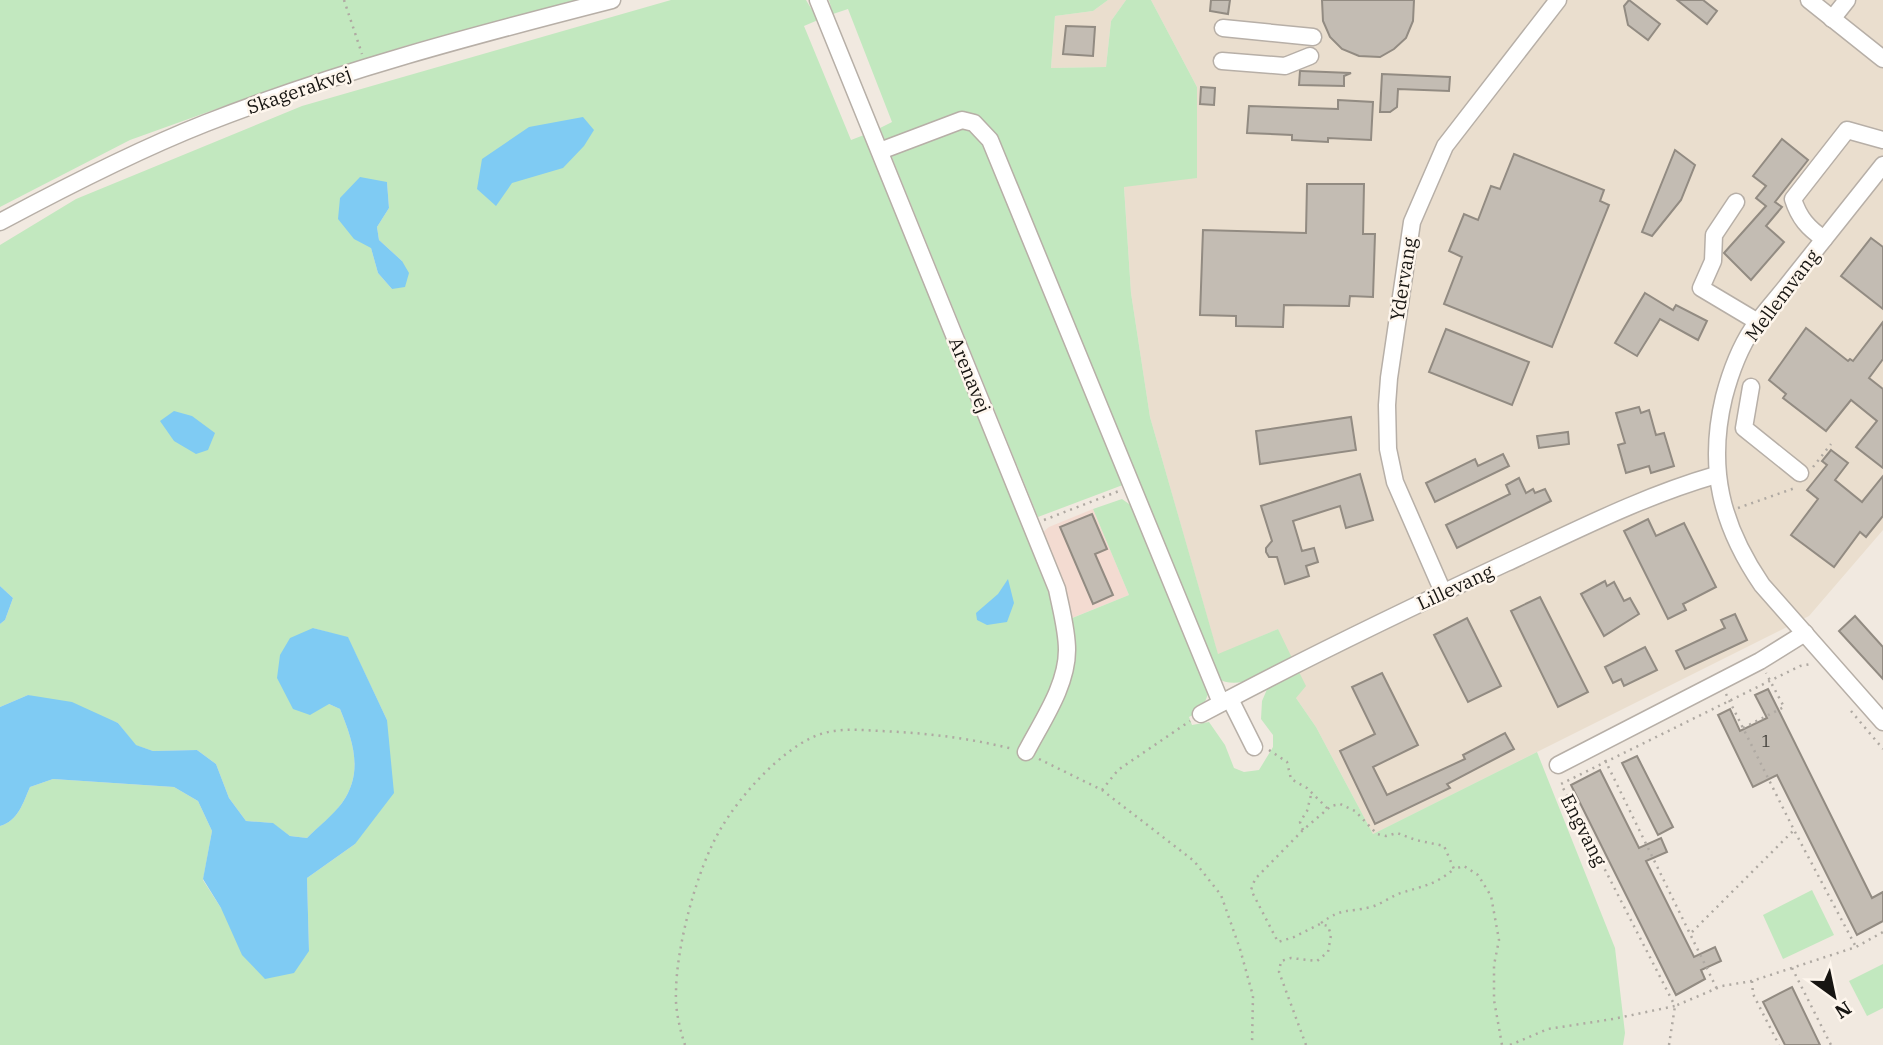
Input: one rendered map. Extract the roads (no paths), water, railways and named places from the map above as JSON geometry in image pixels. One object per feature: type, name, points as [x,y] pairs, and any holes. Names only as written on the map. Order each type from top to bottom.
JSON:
[{"type":"street","name":"Skagerakvej","points":[[0,222],[93,172],[205,123],[366,67],[463,38],[612,0]]},
{"type":"street","name":"Arenavej","points":[[818,0],[1057,589],[1067,650],[1059,687],[1026,752]]},
{"type":"street","name":"Ydervang","points":[[1443,593],[1395,482],[1388,449],[1389,378],[1412,222],[1445,146],[1558,0]]},
{"type":"street","points":[[1809,0],[1883,59]]},
{"type":"street","points":[[1832,19],[1847,0]]},
{"type":"street","points":[[1223,28],[1313,37]]},
{"type":"street","points":[[1222,61],[1285,66],[1310,56]]},
{"type":"street","points":[[880,151],[962,120],[974,123],[990,140],[1132,486],[1225,701],[1254,747]]},
{"type":"street","points":[[1824,239],[1798,216],[1793,199],[1847,130],[1883,140]]},
{"type":"street","name":"Mellemvang","points":[[1883,165],[1758,322],[1730,376],[1719,419],[1716,475],[1725,512],[1736,541],[1751,568],[1883,722]]},
{"type":"street","points":[[1736,202],[1714,235],[1713,261],[1701,288],[1758,322]]},
{"type":"street","points":[[1751,387],[1744,428],[1802,477]]},
{"type":"street","name":"Lillevang","points":[[1201,714],[1345,639],[1443,593],[1665,491],[1716,475]]},
{"type":"street","points":[[1558,765],[1760,661],[1805,633]]},
{"type":"water","points":[[583,117],[594,130],[584,146],[563,168],[512,183],[496,206],[477,189],[482,159],[529,127]]},
{"type":"water","points":[[360,177],[387,182],[389,208],[377,227],[379,240],[402,261],[409,273],[405,287],[392,289],[378,273],[371,248],[354,239],[338,219],[340,198]]},
{"type":"water","points":[[174,411],[192,416],[215,433],[208,450],[196,454],[174,441],[160,421]]},
{"type":"water","points":[[1008,579],[1014,603],[1007,622],[987,625],[977,620],[976,613],[998,594]]},
{"type":"water","points":[[0,586],[13,598],[5,620],[0,624]]},
{"type":"water","points":[[313,628],[348,637],[387,720],[394,793],[355,844],[307,878],[309,951],[294,973],[265,979],[242,955],[221,908],[203,879],[212,831],[198,801],[174,787],[53,779],[30,787],[16,816],[0,826],[0,707],[28,695],[72,702],[118,723],[136,745],[153,751],[197,750],[216,764],[229,798],[246,821],[273,823],[290,836],[307,838],[342,803],[353,780],[354,768],[352,745],[340,709],[329,704],[310,715],[293,709],[277,678],[280,655],[290,638]]}]
